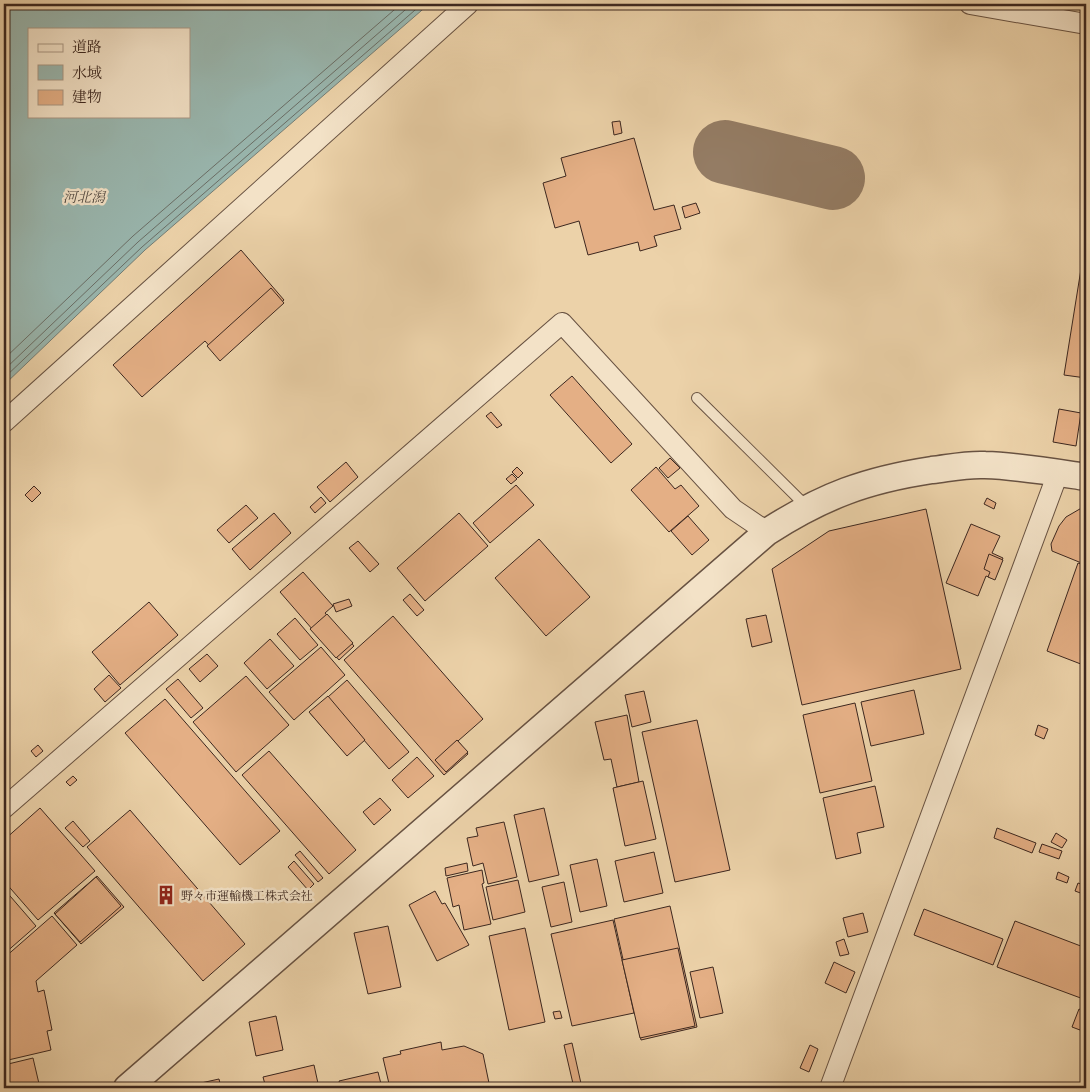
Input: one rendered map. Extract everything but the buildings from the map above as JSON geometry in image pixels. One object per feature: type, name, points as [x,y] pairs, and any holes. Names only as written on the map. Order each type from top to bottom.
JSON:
[{"type":"street","points":[[4,422],[468,4]]},
{"type":"street","points":[[970,4],[1086,24]]},
{"type":"street","points":[[4,808],[562,323],[733,509],[767,532]]},
{"type":"street","points":[[127,1088],[767,532],[807,507],[842,491],[890,477],[983,464],[1086,477]]},
{"type":"street","points":[[830,1088],[1058,473]]},
{"type":"lane","points":[[697,398],[807,507]]},
{"type":"water","name":"河北潟","points":[[4,4],[429,4],[145,250],[4,385]]},
{"type":"taxiway","points":[[725,152],[833,178]]},
{"type":"place","name":"野々市運輸機工株式会社","points":[[166,895]]}]
